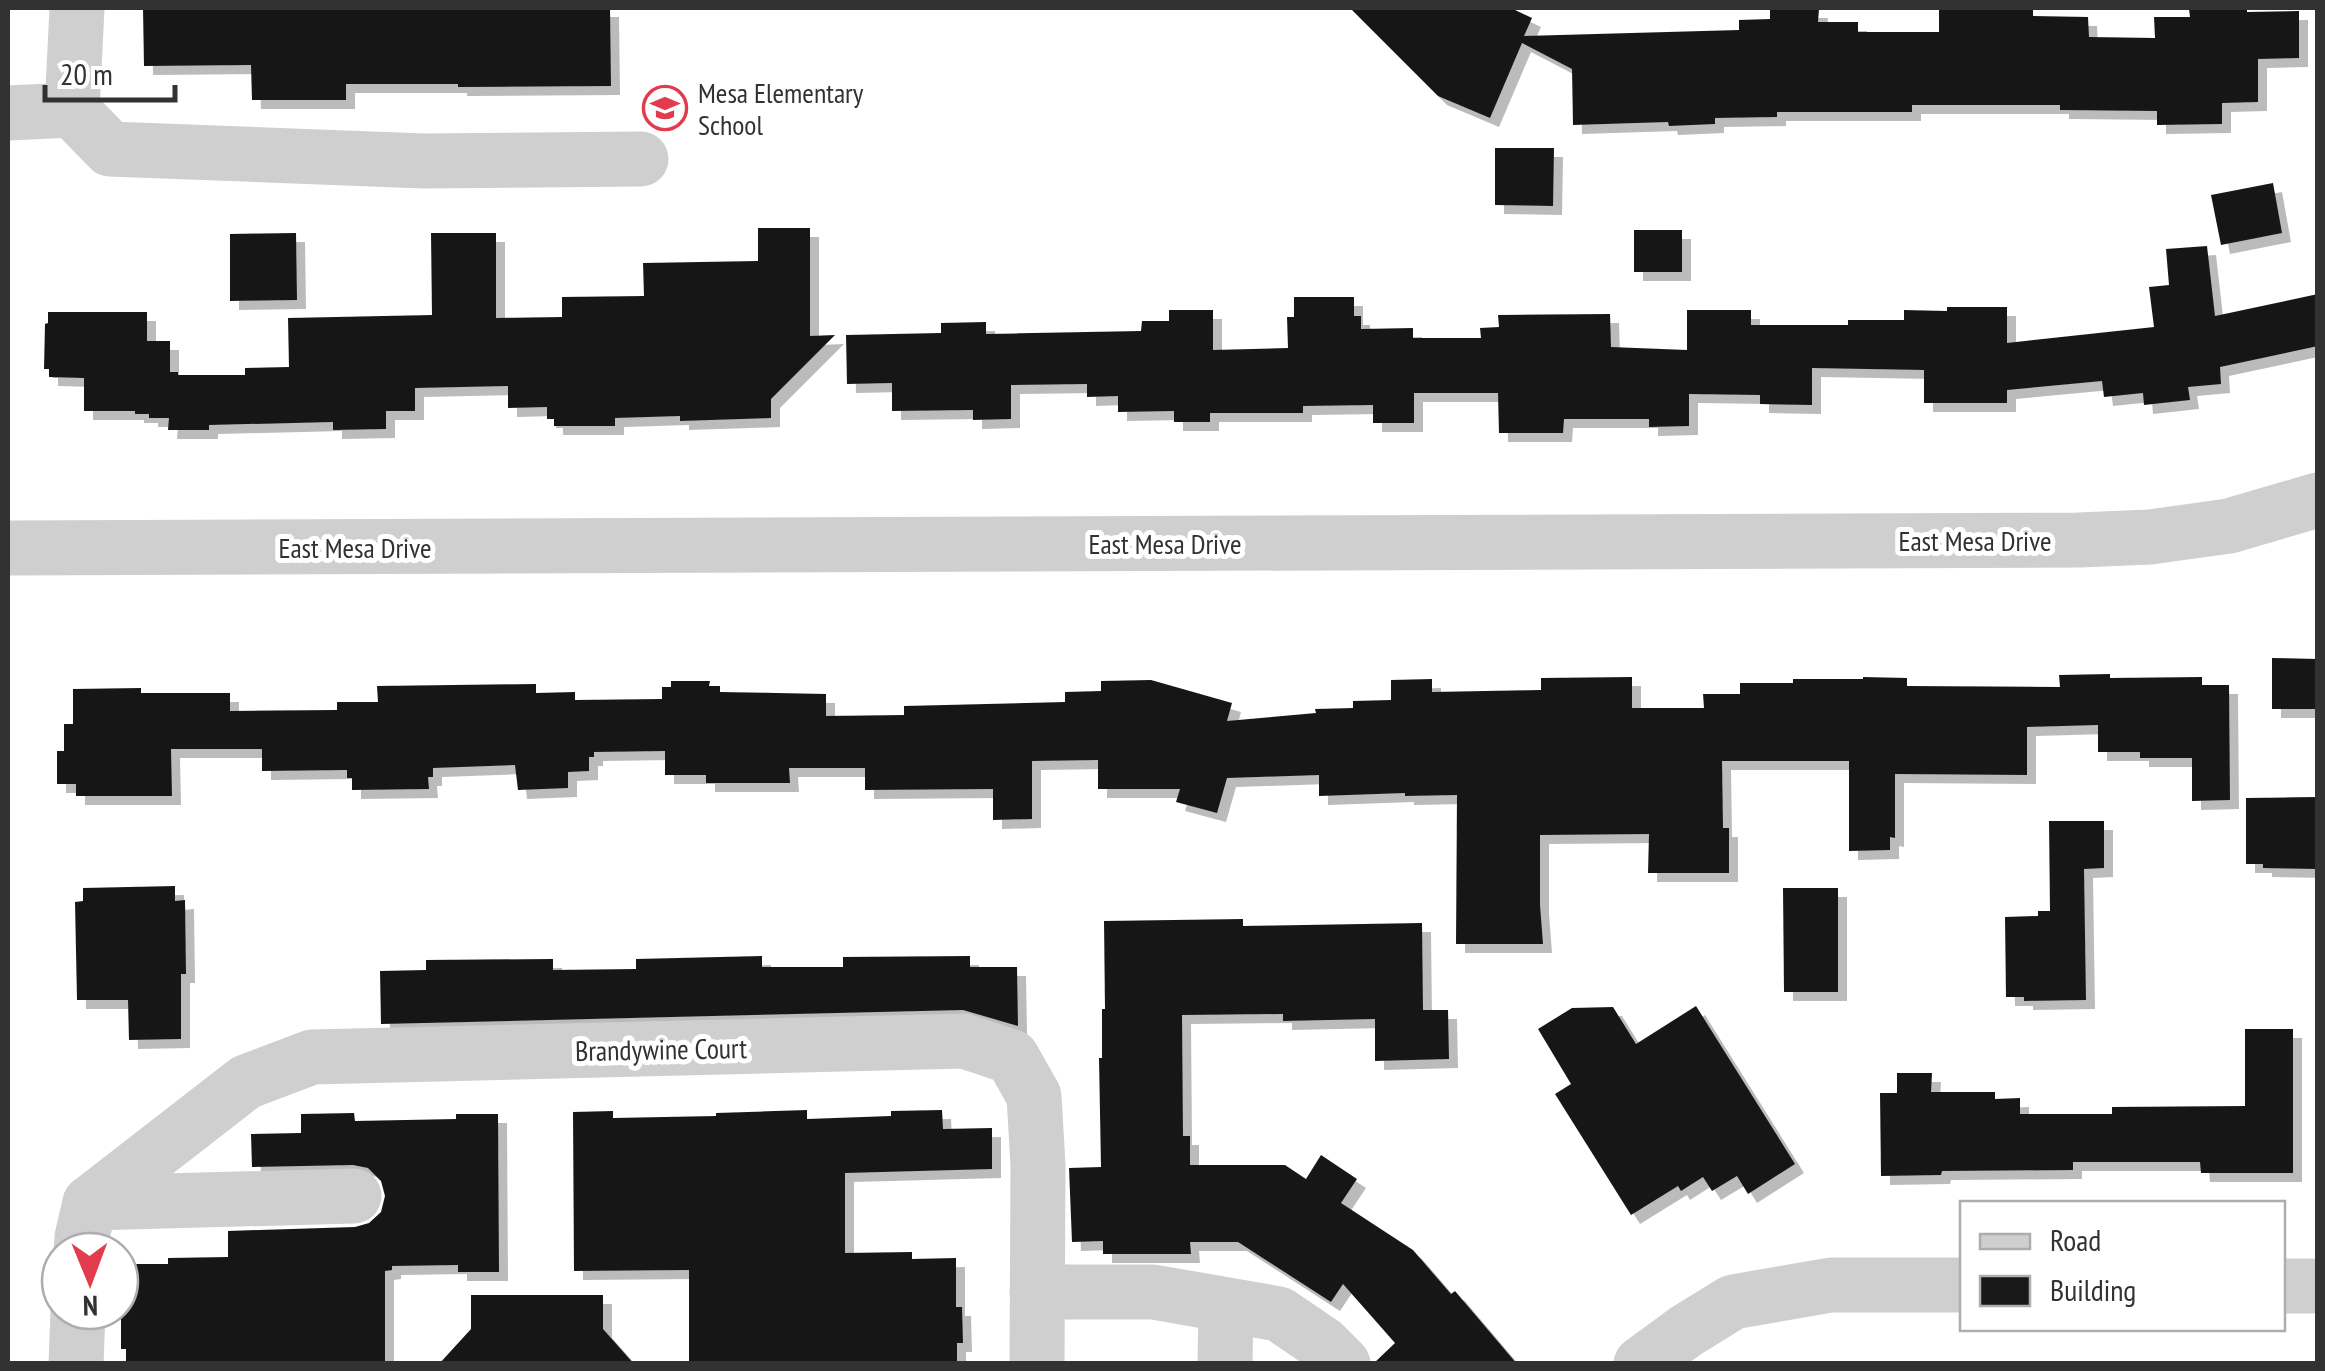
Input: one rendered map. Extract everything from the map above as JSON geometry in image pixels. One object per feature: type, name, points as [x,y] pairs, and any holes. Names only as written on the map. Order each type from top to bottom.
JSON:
[{"type":"street","points":[[77,8],[72,110],[110,149],[424,160],[641,159]]},
{"type":"street","points":[[8,112],[72,110]]},
{"type":"street","name":"East Mesa Drive","points":[[8,548],[2079,540],[2150,537],[2229,526],[2318,500]]},
{"type":"street","name":"Brandywine Court","points":[[86,1227],[246,1082],[312,1058],[964,1041],[1012,1057],[1034,1096],[1038,1165],[1037,1364]]},
{"type":"street","points":[[86,1227],[354,1196]]},
{"type":"street","points":[[1641,1364],[1734,1302],[1831,1284],[1960,1285]]},
{"type":"street","points":[[2285,1286],[2318,1286]]},
{"type":"street","points":[[1037,1292],[1152,1292],[1279,1314],[1323,1344],[1344,1364]]},
{"type":"street","points":[[1225,1364],[1226,1304]]},
{"type":"street","points":[[76,1364],[77,1331]]},
{"type":"building","points":[[143,8],[610,8],[611,86],[346,84],[346,100],[252,100],[251,65],[144,66]]},
{"type":"building","points":[[1350,8],[1511,8],[1532,18],[1524,36],[1739,30],[1739,20],[1770,19],[1770,9],[1819,9],[1818,22],[1858,22],[1858,32],[1939,32],[1939,8],[2033,9],[2033,16],[2088,17],[2089,37],[2155,38],[2154,17],[2190,17],[2189,9],[2247,8],[2247,12],[2299,11],[2299,58],[2258,59],[2258,102],[2222,103],[2222,124],[2157,125],[2157,111],[2060,110],[2060,105],[1912,105],[1912,112],[1777,112],[1777,117],[1715,118],[1715,124],[1573,125],[1572,69],[1522,43],[1490,118],[1438,96]]},
{"type":"building","points":[[1495,148],[1554,148],[1553,206],[1495,205]]},
{"type":"building","points":[[2273,183],[2282,233],[2221,245],[2211,195]]},
{"type":"building","points":[[758,228],[810,228],[810,336],[835,335],[771,399],[771,418],[615,418],[615,426],[554,426],[554,419],[547,419],[547,407],[508,408],[508,386],[415,388],[415,411],[386,411],[386,429],[333,430],[333,422],[209,425],[209,430],[168,430],[169,418],[149,418],[149,414],[135,411],[84,411],[84,378],[49,377],[49,369],[44,369],[48,312],[147,312],[147,341],[170,341],[170,372],[178,375],[245,375],[245,368],[289,367],[288,318],[432,315],[431,233],[496,233],[496,318],[562,317],[562,297],[644,296],[643,263],[758,261]]},
{"type":"building","points":[[1634,230],[1682,230],[1682,272],[1634,272]]},
{"type":"building","points":[[296,233],[297,300],[230,301],[230,234]]},
{"type":"building","points":[[2207,246],[2215,316],[2318,294],[2318,346],[2220,367],[2221,384],[2188,387],[2190,400],[2144,405],[2143,393],[2104,397],[2102,381],[2007,390],[2007,403],[1924,403],[1924,370],[1812,368],[1812,405],[1760,404],[1760,395],[1689,394],[1689,426],[1649,427],[1649,419],[1564,419],[1563,433],[1499,433],[1498,393],[1414,393],[1414,423],[1373,423],[1373,405],[1303,406],[1303,413],[1210,413],[1210,422],[1174,422],[1174,411],[1118,412],[1118,396],[1087,397],[1087,384],[1011,385],[1011,419],[973,420],[973,410],[892,411],[892,383],[847,384],[846,335],[941,333],[941,323],[986,322],[986,334],[1141,331],[1142,321],[1169,321],[1169,310],[1213,310],[1213,350],[1288,348],[1287,317],[1294,317],[1294,297],[1354,297],[1354,316],[1361,316],[1361,329],[1413,328],[1413,338],[1481,338],[1480,328],[1499,327],[1498,315],[1610,314],[1611,347],[1687,350],[1687,310],[1751,310],[1751,325],[1848,325],[1848,320],[1904,320],[1904,310],[2007,307],[2007,343],[2154,327],[2149,287],[2169,285],[2166,249]]},
{"type":"building","points":[[2272,658],[2318,659],[2318,709],[2272,709]]},
{"type":"building","points":[[2110,674],[2110,678],[2202,677],[2202,685],[2229,685],[2230,800],[2192,801],[2192,758],[2140,758],[2140,752],[2098,752],[2098,725],[2027,727],[2027,775],[1895,774],[1895,838],[1890,837],[1890,850],[1849,851],[1849,761],[1722,761],[1723,828],[1729,828],[1729,873],[1648,873],[1649,834],[1540,835],[1543,944],[1456,944],[1457,795],[1319,796],[1319,775],[1227,778],[1217,813],[1176,802],[1180,789],[1098,789],[1098,760],[1032,761],[1032,819],[993,820],[993,789],[865,790],[865,768],[789,768],[790,783],[706,783],[706,775],[665,775],[665,751],[594,752],[594,757],[589,757],[589,771],[568,772],[568,788],[518,790],[515,765],[433,768],[433,777],[428,777],[429,789],[352,790],[347,770],[262,771],[262,749],[171,749],[172,796],[76,796],[76,784],[57,784],[57,751],[64,751],[64,724],[73,724],[73,689],[230,693],[230,711],[337,710],[337,702],[378,702],[377,686],[536,684],[536,693],[575,692],[575,700],[662,699],[662,687],[671,687],[671,681],[710,681],[709,686],[720,686],[720,692],[826,694],[826,716],[904,715],[904,706],[1065,702],[1065,692],[1101,691],[1101,681],[1151,680],[1232,703],[1227,721],[1353,708],[1353,701],[1391,700],[1391,680],[1432,679],[1432,692],[1541,690],[1541,678],[1632,677],[1632,708],[1704,708],[1703,694],[1740,694],[1740,683],[1863,677],[1907,678],[1907,686],[2060,687],[2059,675]]},
{"type":"building","points":[[2318,797],[2318,869],[2246,864],[2246,798]]},
{"type":"building","points":[[2049,821],[2104,821],[2104,868],[2084,869],[2086,1000],[2024,1001],[2024,997],[2006,997],[2005,917],[2038,916],[2038,911],[2050,911]]},
{"type":"building","points":[[175,886],[175,901],[185,900],[186,974],[181,974],[181,1039],[129,1040],[128,1000],[77,1000],[75,902],[83,901],[83,888]]},
{"type":"building","points":[[1783,888],[1838,888],[1838,992],[1784,992]]},
{"type":"building","points":[[1243,919],[1243,926],[1422,923],[1423,1010],[1448,1010],[1449,1059],[1375,1061],[1375,1019],[1283,1021],[1283,1014],[1182,1015],[1183,1136],[1190,1136],[1190,1165],[1285,1165],[1306,1179],[1321,1155],[1357,1179],[1341,1203],[1413,1250],[1451,1294],[1455,1291],[1517,1364],[1373,1364],[1395,1343],[1343,1284],[1331,1302],[1238,1242],[1190,1242],[1191,1254],[1103,1254],[1103,1241],[1072,1242],[1069,1168],[1101,1167],[1099,1058],[1105,1009],[1104,921]]},
{"type":"building","points":[[762,956],[762,967],[843,967],[843,957],[970,956],[970,967],[1017,967],[1018,1026],[963,1010],[381,1024],[380,971],[426,970],[426,960],[553,959],[553,970],[636,969],[636,959]]},
{"type":"building","points":[[1696,1006],[1795,1164],[1748,1194],[1737,1176],[1712,1191],[1703,1177],[1681,1191],[1678,1186],[1631,1215],[1555,1094],[1571,1084],[1538,1029],[1572,1008],[1613,1007],[1636,1044]]},
{"type":"building","points":[[2245,1029],[2293,1029],[2293,1173],[2201,1173],[2200,1162],[2073,1162],[2073,1170],[1942,1171],[1941,1175],[1881,1176],[1880,1093],[1897,1093],[1897,1073],[1932,1073],[1931,1092],[1995,1092],[1995,1099],[2020,1098],[2020,1114],[2112,1114],[2112,1107],[2245,1106]]},
{"type":"building","points":[[807,1110],[807,1119],[942,1110],[943,1129],[992,1128],[992,1169],[845,1173],[845,1253],[912,1252],[912,1259],[956,1258],[956,1307],[962,1307],[963,1343],[957,1343],[957,1364],[689,1364],[689,1270],[574,1271],[573,1112],[613,1111],[613,1118]]},
{"type":"building","points":[[354,1113],[355,1121],[498,1114],[499,1272],[458,1272],[458,1265],[392,1266],[392,1270],[385,1271],[385,1364],[126,1364],[121,1331],[140,1331],[140,1264],[168,1264],[168,1258],[228,1257],[228,1231],[355,1227],[369,1223],[381,1212],[385,1196],[381,1181],[368,1168],[252,1167],[251,1134],[301,1133],[301,1114]]},
{"type":"building","points":[[471,1295],[603,1295],[603,1329],[634,1364],[439,1364],[471,1329]]},
{"type":"place","name":"Mesa Elementary School","points":[[665,108]]}]
